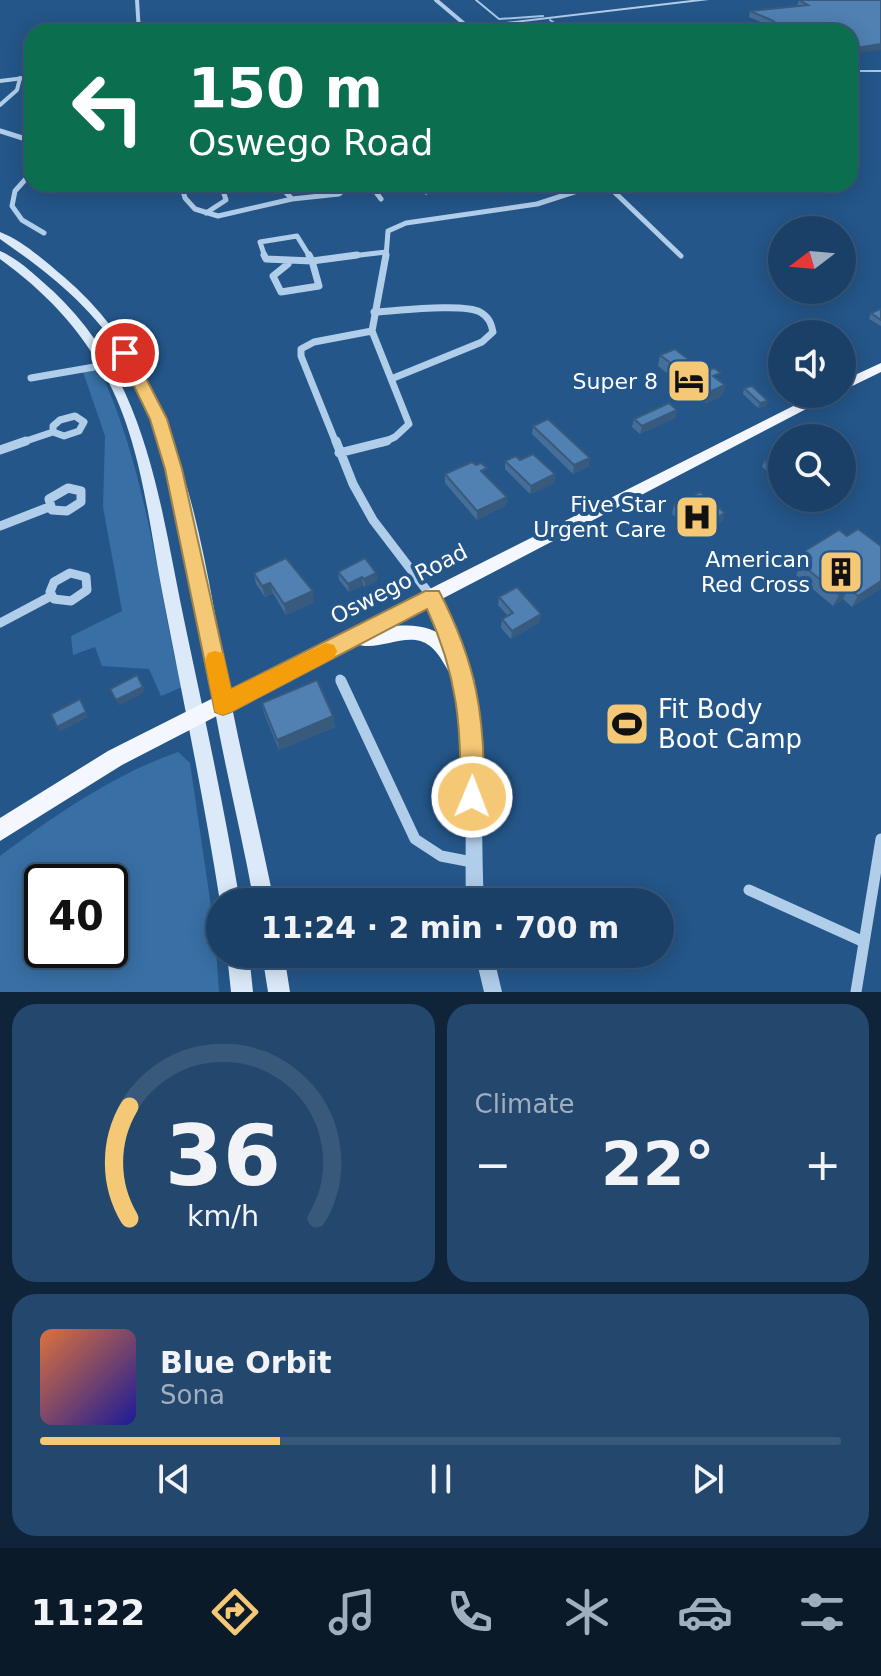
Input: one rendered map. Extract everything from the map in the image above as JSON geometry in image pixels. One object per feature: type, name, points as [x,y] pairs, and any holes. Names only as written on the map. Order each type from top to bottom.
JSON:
[{"type":"main road","points":[[0,235],[71,288],[125,353],[147,392],[177,483],[261,888]]},
{"type":"main road","points":[[0,254],[59,303],[106,365],[122,396],[137,437],[227,888]]},
{"type":"main road","points":[[856,380],[881,367]]},
{"type":"main road","name":"Oswego Road","points":[[0,830],[115,758],[801,408]]},
{"type":"main road","points":[[345,642],[406,632],[422,633],[437,638],[447,647],[465,681]]},
{"type":"main road","points":[[239,968],[242,992]]},
{"type":"main road","points":[[275,968],[279,992]]},
{"type":"street","points":[[137,0],[138,24]]},
{"type":"street","points":[[436,0],[464,24]]},
{"type":"street","points":[[494,24],[706,0]]},
{"type":"street","points":[[0,105],[17,90],[20,78]]},
{"type":"street","points":[[0,81],[24,78]]},
{"type":"street","points":[[0,132],[24,139]]},
{"type":"street","points":[[24,179],[12,189],[9,204],[16,217],[44,233]]},
{"type":"street","points":[[185,192],[190,204],[205,213],[223,215],[292,199],[342,192]]},
{"type":"street","points":[[205,213],[226,200],[224,192]]},
{"type":"street","points":[[285,192],[292,199]]},
{"type":"street","points":[[376,192],[381,199]]},
{"type":"street","points":[[339,453],[389,441],[405,431],[409,419],[375,345],[372,331],[385,275],[387,234],[396,226],[537,204],[574,192]]},
{"type":"street","points":[[614,192],[681,256]]},
{"type":"street","points":[[288,264],[273,276],[275,285],[285,293],[319,286],[311,260],[297,236],[261,241],[260,249],[266,259],[288,264],[311,260],[386,252]]},
{"type":"street","points":[[374,312],[470,308],[493,323],[493,332],[482,342],[391,379]]},
{"type":"street","points":[[372,331],[314,342],[301,349],[339,453],[373,520],[432,597],[454,645],[465,681],[473,742],[474,888]]},
{"type":"street","points":[[31,378],[106,365]]},
{"type":"street","points":[[0,450],[53,432]]},
{"type":"street","points":[[0,526],[49,507]]},
{"type":"street","points":[[0,623],[51,596]]},
{"type":"street","points":[[340,679],[415,839],[425,850],[438,857],[472,862]]},
{"type":"street","points":[[856,992],[881,839]]},
{"type":"street","points":[[749,890],[864,942]]},
{"type":"street","points":[[487,968],[493,992]]},
{"type":"shaded area","points":[[99,368],[114,403],[137,475],[175,660],[189,684],[161,696],[149,669],[102,666],[95,647],[73,655],[71,636],[122,611],[103,507],[105,436],[83,372]]},
{"type":"shaded area","points":[[178,752],[190,763],[208,888],[206,968],[217,968],[219,992],[0,992],[0,856],[85,797],[131,772]]},
{"type":"building","points":[[799,0],[881,0],[881,44],[858,48],[858,24],[778,24],[750,11],[808,5]]},
{"type":"building","points":[[881,309],[881,320],[871,313]]},
{"type":"building","points":[[675,349],[705,372],[714,368],[721,373],[713,376],[725,385],[709,392],[660,355]]},
{"type":"building","points":[[752,386],[768,401],[760,403],[744,388]]},
{"type":"building","points":[[669,403],[677,410],[642,426],[634,419]]},
{"type":"building","points":[[548,419],[590,458],[574,465],[533,426]]},
{"type":"building","points":[[533,454],[555,474],[531,486],[505,461],[516,456],[520,460]]},
{"type":"building","points":[[472,462],[476,465],[481,463],[487,468],[481,471],[507,497],[477,511],[445,474]]},
{"type":"building","points":[[700,492],[725,513],[699,527],[674,505]]},
{"type":"building","name":"American Red Cross","points":[[858,529],[881,546],[881,581],[858,596],[848,588],[839,595],[801,564],[811,558],[803,552],[839,530],[847,536]]},
{"type":"building","points":[[286,558],[313,591],[284,604],[270,583],[262,586],[254,573]]},
{"type":"building","points":[[365,558],[376,573],[348,584],[338,572]]},
{"type":"building","points":[[517,587],[541,614],[512,631],[502,619],[513,613],[499,597]]},
{"type":"building","points":[[137,675],[143,687],[116,700],[110,689]]},
{"type":"building","points":[[317,680],[333,716],[277,740],[262,703]]},
{"type":"building","points":[[80,699],[86,712],[57,727],[51,714]]},
{"type":"waterway","points":[[476,0],[499,19],[543,16]]},
{"type":"waterway","points":[[550,20],[556,24]]},
{"type":"waterway","points":[[858,71],[881,71]]},
{"type":"slow traffic","points":[[215,660],[223,705],[326,651]]},
{"type":"place","name":"Super 8","points":[[689,381]]},
{"type":"place","name":"Five Star Urgent Care","points":[[697,517]]},
{"type":"place","name":"American Red Cross","points":[[841,572]]},
{"type":"place","name":"Fit Body Boot Camp","points":[[627,724]]},
{"type":"route","points":[[125,353],[147,392],[174,469],[215,654],[223,705],[432,597],[454,645],[465,681],[473,742],[472,797]]}]
